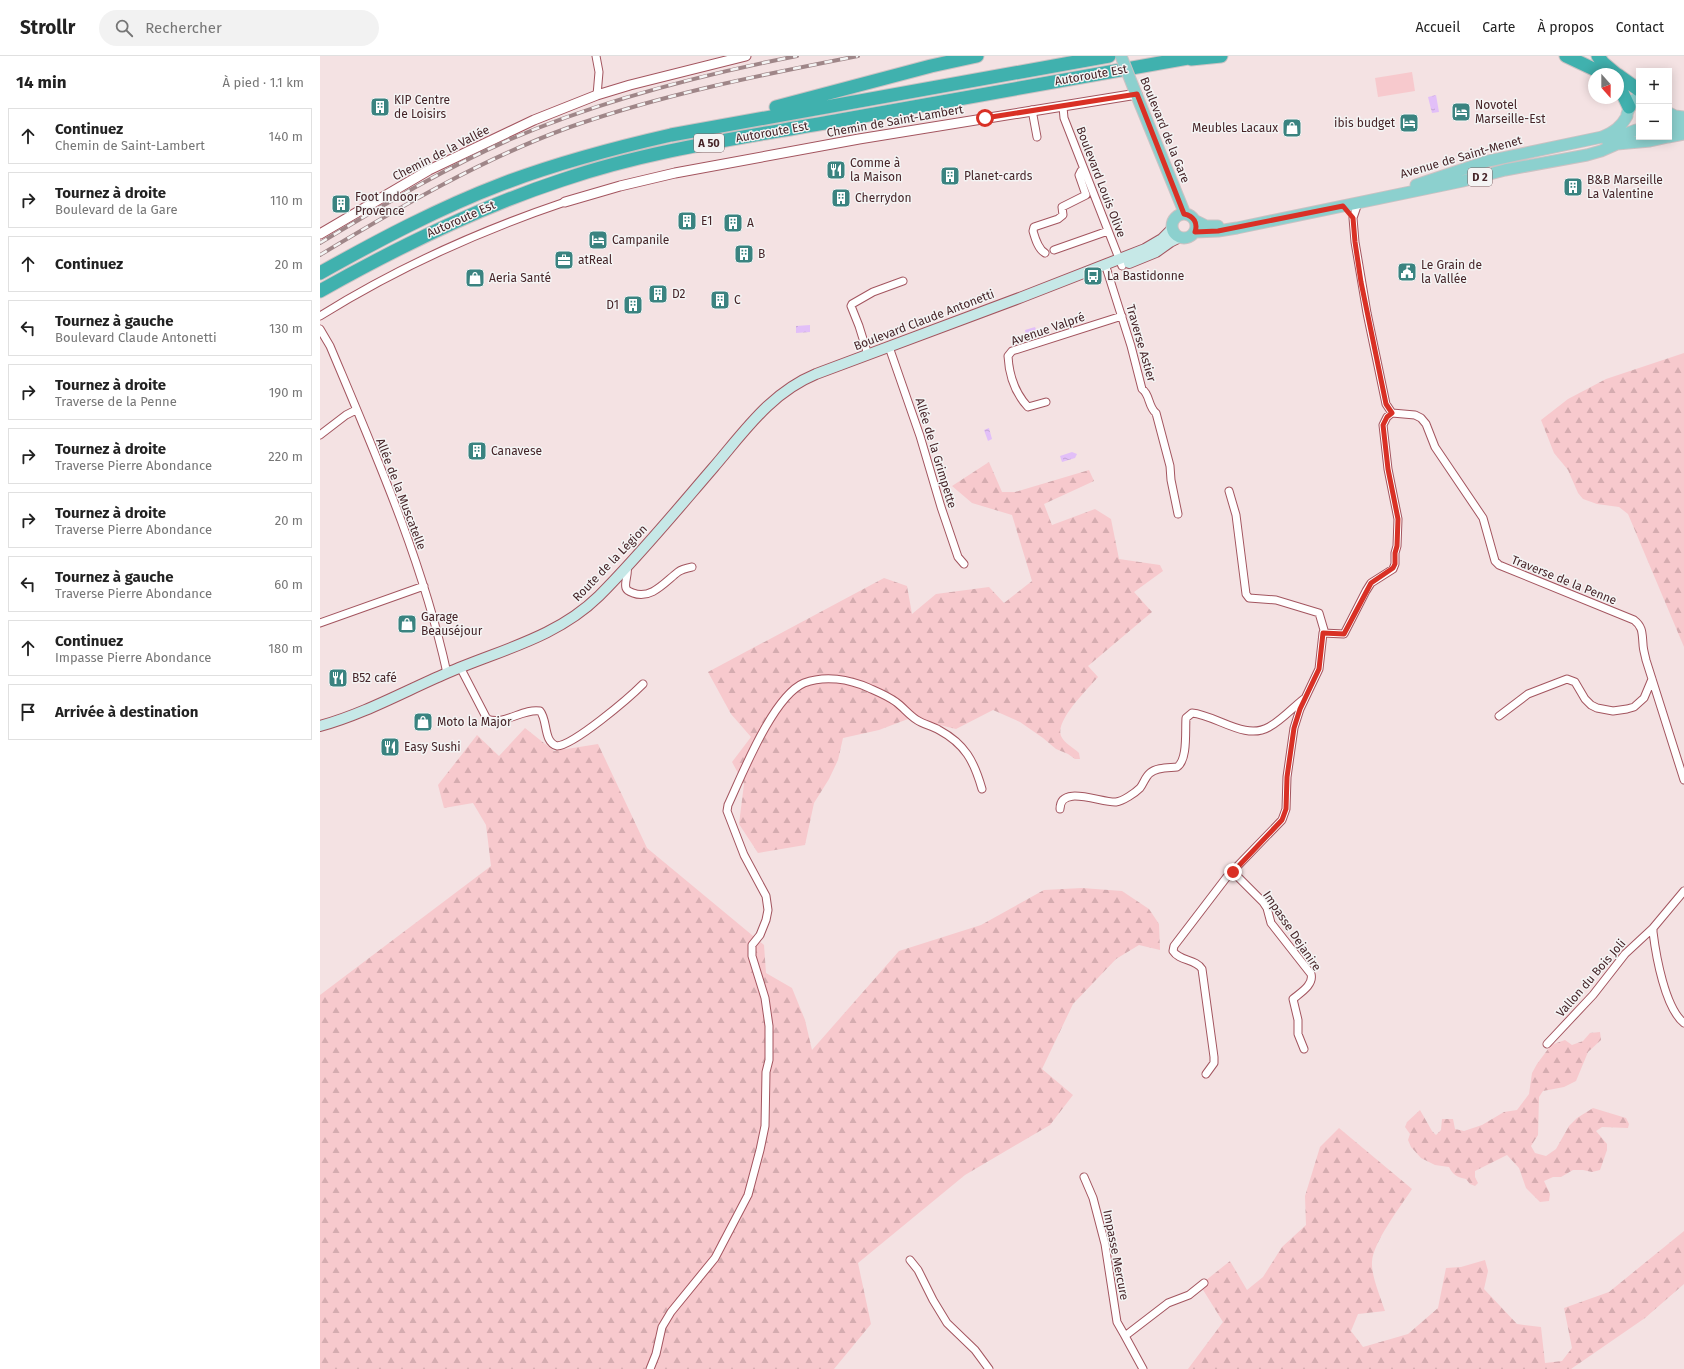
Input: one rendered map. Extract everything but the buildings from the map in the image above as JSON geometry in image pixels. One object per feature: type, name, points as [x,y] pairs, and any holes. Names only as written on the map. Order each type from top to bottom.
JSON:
[{"type":"highway","points":[[671,135],[730,118],[805,100],[931,66],[977,56]]},
{"type":"highway","name":"Autoroute Est","points":[[320,273],[401,229],[456,203],[502,184],[559,164],[617,147],[671,135],[1108,56]]},
{"type":"highway","name":"Autoroute Est","points":[[320,291],[371,262],[463,217],[506,199],[565,179],[621,163],[727,140],[1199,56]]},
{"type":"highway","points":[[1159,63],[1221,56]]},
{"type":"highway","points":[[1566,56],[1591,68]]},
{"type":"highway","points":[[1598,56],[1602,63],[1608,68]]},
{"type":"highway","points":[[1624,80],[1636,88]]},
{"type":"highway","points":[[1624,101],[1628,112]]},
{"type":"main road","name":"Boulevard de la Gare","points":[[1121,56],[1184,214]]},
{"type":"main road","name":"Avenue de Saint-Menet","points":[[1361,199],[1423,183],[1488,160],[1602,137],[1620,127],[1632,102],[1636,99]]},
{"type":"main road","points":[[1628,112],[1632,126],[1636,129]]},
{"type":"main road","points":[[1672,114],[1684,117]]},
{"type":"main road","points":[[1672,126],[1684,127]]},
{"type":"main road","name":"Avenue de Saint-Menet","points":[[1569,157],[1600,148],[1620,136],[1636,131]]},
{"type":"main road","name":"Avenue de Saint-Menet","points":[[1672,136],[1684,134]]},
{"type":"main road","name":"Avenue de Saint-Menet","points":[[1361,199],[1601,151],[1622,143],[1655,140]]},
{"type":"main road","points":[[1423,183],[1462,175],[1501,163],[1576,147]]},
{"type":"main road","name":"D 2","points":[[1195,227],[1218,231],[1343,206],[1361,199]]},
{"type":"main road","name":"D 2","points":[[1195,227],[1218,226],[1361,199]]},
{"type":"main road","points":[[1184,214],[1193,217],[1195,227],[1190,238],[1175,234],[1172,225],[1176,217],[1184,214]]},
{"type":"main road","name":"Boulevard Claude Antonetti","points":[[827,370],[1030,294],[1120,262],[1156,252],[1170,242],[1175,234]]},
{"type":"main road","name":"Route de la Légion","points":[[320,726],[381,704],[447,673],[554,630],[585,609],[627,566],[761,411],[794,385],[806,378],[827,370]]},
{"type":"street","points":[[596,56],[599,72],[597,95]]},
{"type":"street","name":"Chemin de la Vallée","points":[[320,234],[429,170],[534,120],[597,95],[630,85],[746,56]]},
{"type":"street","name":"Chemin de Saint-Lambert","points":[[565,202],[620,186],[675,173],[859,139],[1032,110],[1063,107],[1136,92]]},
{"type":"street","name":"Boulevard Louis Olive","points":[[1063,107],[1064,118],[1120,262]]},
{"type":"street","points":[[1032,110],[1037,137]]},
{"type":"street","points":[[1046,253],[1042,252],[1032,231],[1034,227],[1058,219],[1063,215],[1062,207],[1086,195],[1079,175],[1080,172],[1084,170]]},
{"type":"street","points":[[1323,633],[1344,634],[1371,583],[1393,568],[1395,564],[1395,553],[1397,546],[1398,519],[1388,469],[1383,425],[1387,417],[1392,413],[1386,404],[1367,313],[1355,242],[1353,218],[1361,199]]},
{"type":"street","points":[[320,316],[371,286],[432,255],[523,217],[565,202]]},
{"type":"street","points":[[1343,206],[1353,218]]},
{"type":"street","points":[[1054,250],[1108,231]]},
{"type":"street","name":"Traverse Astier","points":[[1106,268],[1122,316],[1142,389],[1145,391],[1151,409],[1156,413],[1170,466],[1169,471],[1178,514]]},
{"type":"street","points":[[868,355],[851,306],[873,292],[903,281]]},
{"type":"street","name":"Avenue Valpré","points":[[1046,402],[1028,407],[1020,398],[1009,369],[1008,356],[1012,351],[1122,316]]},
{"type":"street","name":"Allée de la Muscatelle","points":[[320,329],[330,346],[388,484],[438,629],[447,673]]},
{"type":"street","name":"Allée de la Grimpette","points":[[889,347],[920,436],[941,507],[958,557],[964,564]]},
{"type":"street","points":[[320,435],[346,415],[356,410]]},
{"type":"street","name":"Traverse de la Penne","points":[[1392,413],[1415,415],[1422,418],[1435,447],[1483,518],[1495,561],[1499,565],[1634,620],[1641,628],[1642,644],[1684,780]]},
{"type":"street","points":[[1206,1074],[1214,1063],[1214,1057],[1202,969],[1199,964],[1175,955],[1173,951],[1174,946],[1214,893],[1282,820],[1286,809],[1287,777],[1294,728],[1300,709],[1319,669],[1324,630],[1319,613],[1276,600],[1249,598],[1246,594],[1234,504],[1229,491]]},
{"type":"street","points":[[627,566],[628,573],[626,589],[629,592],[642,595],[649,594],[679,571],[692,567]]},
{"type":"street","points":[[320,622],[424,586]]},
{"type":"street","points":[[460,668],[487,719],[495,720],[532,712],[540,712],[543,714],[545,726],[551,742],[557,746],[565,744],[622,704],[643,684]]},
{"type":"street","points":[[1499,716],[1528,694],[1567,679],[1575,682],[1585,699],[1596,708],[1613,711],[1627,709],[1634,707],[1644,698],[1652,679]]},
{"type":"street","points":[[650,1369],[656,1354],[662,1327],[671,1312],[715,1258],[748,1195],[765,1126],[766,1072],[769,1060],[769,1026],[765,998],[752,956],[752,945],[760,935],[768,910],[766,896],[744,855],[727,811],[728,805],[757,741],[783,701],[792,691],[803,684],[818,680],[851,681],[869,688],[895,702],[917,720],[940,730],[957,743],[970,755],[976,767],[982,789]]},
{"type":"street","points":[[1060,809],[1062,800],[1072,795],[1110,802],[1118,802],[1139,788],[1146,777],[1155,770],[1177,767],[1180,765],[1184,758],[1186,718],[1192,713],[1244,730],[1261,730],[1271,726],[1307,696]]},
{"type":"street","name":"Impasse Dejanire","points":[[1233,872],[1263,902],[1267,908],[1271,923],[1311,974],[1311,983],[1293,999],[1298,1020],[1298,1034],[1304,1049]]},
{"type":"street","points":[[1684,891],[1653,928],[1656,957],[1668,996],[1673,1011],[1684,1023]]},
{"type":"street","name":"Vallon du Bois Joli","points":[[1548,1044],[1593,995],[1625,954],[1653,928]]},
{"type":"street","name":"Impasse Mercure","points":[[1084,1177],[1093,1198],[1105,1244],[1117,1322],[1143,1369]]},
{"type":"street","points":[[910,1260],[918,1270],[932,1300],[947,1323],[975,1350],[989,1369]]},
{"type":"street","points":[[1125,1336],[1168,1303],[1189,1295],[1204,1283]]},
{"type":"green space","points":[[1412,72],[1415,91],[1378,97],[1375,78]]},
{"type":"green space","points":[[1684,353],[1684,647],[1628,514],[1619,507],[1597,504],[1583,499],[1578,493],[1568,470],[1554,453],[1541,420],[1568,399],[1606,379]]},
{"type":"green space","points":[[989,462],[1002,492],[1015,492],[1089,470],[1094,481],[1044,504],[1052,525],[1095,509],[1111,519],[1119,559],[1160,565],[1163,571],[1134,592],[1152,612],[1088,666],[1098,677],[1067,713],[1063,722],[1060,729],[1062,739],[1079,753],[1080,759],[1075,759],[1056,749],[1020,722],[993,710],[956,729],[908,719],[879,730],[843,738],[838,760],[829,779],[814,803],[805,845],[758,853],[739,824],[744,784],[732,762],[751,737],[731,714],[708,672],[884,578],[907,586],[912,614],[936,594],[989,587],[1004,603],[1032,581],[1012,515],[972,503],[952,486]]},
{"type":"green space","points":[[525,728],[554,751],[598,744],[647,848],[764,945],[766,973],[792,988],[805,1020],[812,1050],[899,951],[981,925],[1044,890],[1082,888],[1122,891],[1149,909],[1159,924],[1160,950],[1139,945],[1116,959],[1073,1004],[1042,1069],[1073,1095],[1050,1125],[965,1175],[858,1263],[871,1324],[834,1369],[320,1369],[320,995],[491,866],[486,825],[473,803],[444,808],[438,785],[477,735],[499,756]]},
{"type":"green space","points":[[1600,1032],[1601,1040],[1588,1052],[1576,1081],[1564,1087],[1543,1091],[1539,1097],[1538,1135],[1531,1146],[1535,1153],[1546,1156],[1556,1149],[1569,1126],[1577,1118],[1593,1108],[1626,1118],[1629,1124],[1628,1128],[1602,1127],[1596,1131],[1607,1144],[1607,1150],[1600,1170],[1592,1172],[1573,1170],[1561,1177],[1553,1177],[1544,1181],[1550,1194],[1549,1201],[1540,1202],[1526,1188],[1519,1168],[1507,1155],[1475,1171],[1475,1177],[1478,1183],[1475,1186],[1470,1184],[1466,1179],[1456,1175],[1449,1167],[1435,1165],[1421,1158],[1411,1147],[1408,1140],[1410,1134],[1405,1127],[1407,1122],[1420,1110],[1432,1131],[1436,1135],[1441,1130],[1442,1119],[1453,1119],[1455,1129],[1464,1131],[1482,1125],[1504,1112],[1517,1110],[1529,1094],[1532,1073],[1551,1045],[1565,1040],[1572,1045],[1583,1041],[1590,1033]]},
{"type":"green space","points":[[1339,1128],[1412,1189],[1388,1224],[1374,1254],[1372,1262],[1373,1273],[1385,1311],[1358,1314],[1351,1331],[1363,1347],[1408,1334],[1438,1308],[1446,1268],[1461,1267],[1485,1260],[1488,1271],[1484,1289],[1517,1324],[1541,1327],[1545,1363],[1562,1361],[1572,1348],[1564,1308],[1609,1292],[1684,1231],[1684,1284],[1645,1318],[1571,1369],[1188,1369],[1223,1322],[1200,1285],[1230,1261],[1247,1290],[1263,1277],[1282,1247],[1306,1225],[1305,1196],[1320,1147]]},
{"type":"water","points":[[1436,95],[1439,112],[1432,113],[1428,97]]},
{"type":"water","points":[[810,325],[810,332],[796,333],[796,326]]},
{"type":"water","points":[[1035,327],[1037,332],[1026,335],[1025,330]]},
{"type":"water","points":[[989,428],[992,439],[988,441],[984,430]]},
{"type":"water","points":[[1072,452],[1077,454],[1075,458],[1062,462],[1060,456]]},
{"type":"railway","points":[[320,243],[390,201],[462,162],[545,125],[580,112],[688,80],[797,56]]},
{"type":"railway","points":[[320,255],[380,219],[473,169],[570,127],[605,115],[713,86],[858,56]]},
{"type":"place","name":"KIP Centre de Loisirs","points":[[380,107]]},
{"type":"place","name":"Novotel Marseille-Est","points":[[1461,112]]},
{"type":"place","name":"ibis budget","points":[[1409,123]]},
{"type":"place","name":"Meubles Lacaux","points":[[1292,128]]},
{"type":"place","name":"Comme à la Maison","points":[[836,170]]},
{"type":"place","name":"Planet-cards","points":[[950,176]]},
{"type":"place","name":"B&B Marseille La Valentine","points":[[1573,187]]},
{"type":"place","name":"Cherrydon","points":[[841,198]]},
{"type":"place","name":"Foot Indoor Provence","points":[[341,204]]},
{"type":"place","name":"E1","points":[[687,221]]},
{"type":"place","name":"A","points":[[733,223]]},
{"type":"place","name":"Campanile","points":[[598,240]]},
{"type":"place","name":"B","points":[[744,254]]},
{"type":"place","name":"atReal","points":[[564,260]]},
{"type":"place","name":"Le Grain de la Vallée","points":[[1407,272]]},
{"type":"place","name":"La Bastidonne","points":[[1093,276]]},
{"type":"place","name":"Aeria Santé","points":[[475,278]]},
{"type":"place","name":"D2","points":[[658,294]]},
{"type":"place","name":"C","points":[[720,300]]},
{"type":"place","name":"D1","points":[[633,305]]},
{"type":"place","name":"Canavese","points":[[477,451]]},
{"type":"place","name":"Garage Beauséjour","points":[[407,624]]},
{"type":"place","name":"B52 café","points":[[338,678]]},
{"type":"place","name":"Moto la Major","points":[[423,722]]},
{"type":"place","name":"Easy Sushi","points":[[390,747]]},
{"type":"route","points":[[985,118],[1032,110],[1063,107],[1137,94],[1180,200],[1184,214],[1193,217],[1196,221],[1197,227],[1195,232],[1218,231],[1343,206],[1353,218],[1359,271],[1367,313],[1386,404],[1392,413],[1387,417],[1383,425],[1388,469],[1398,519],[1395,564],[1393,568],[1371,583],[1344,634],[1339,635],[1323,633],[1319,669],[1300,709],[1294,728],[1287,777],[1286,809],[1282,820],[1233,872]]}]
